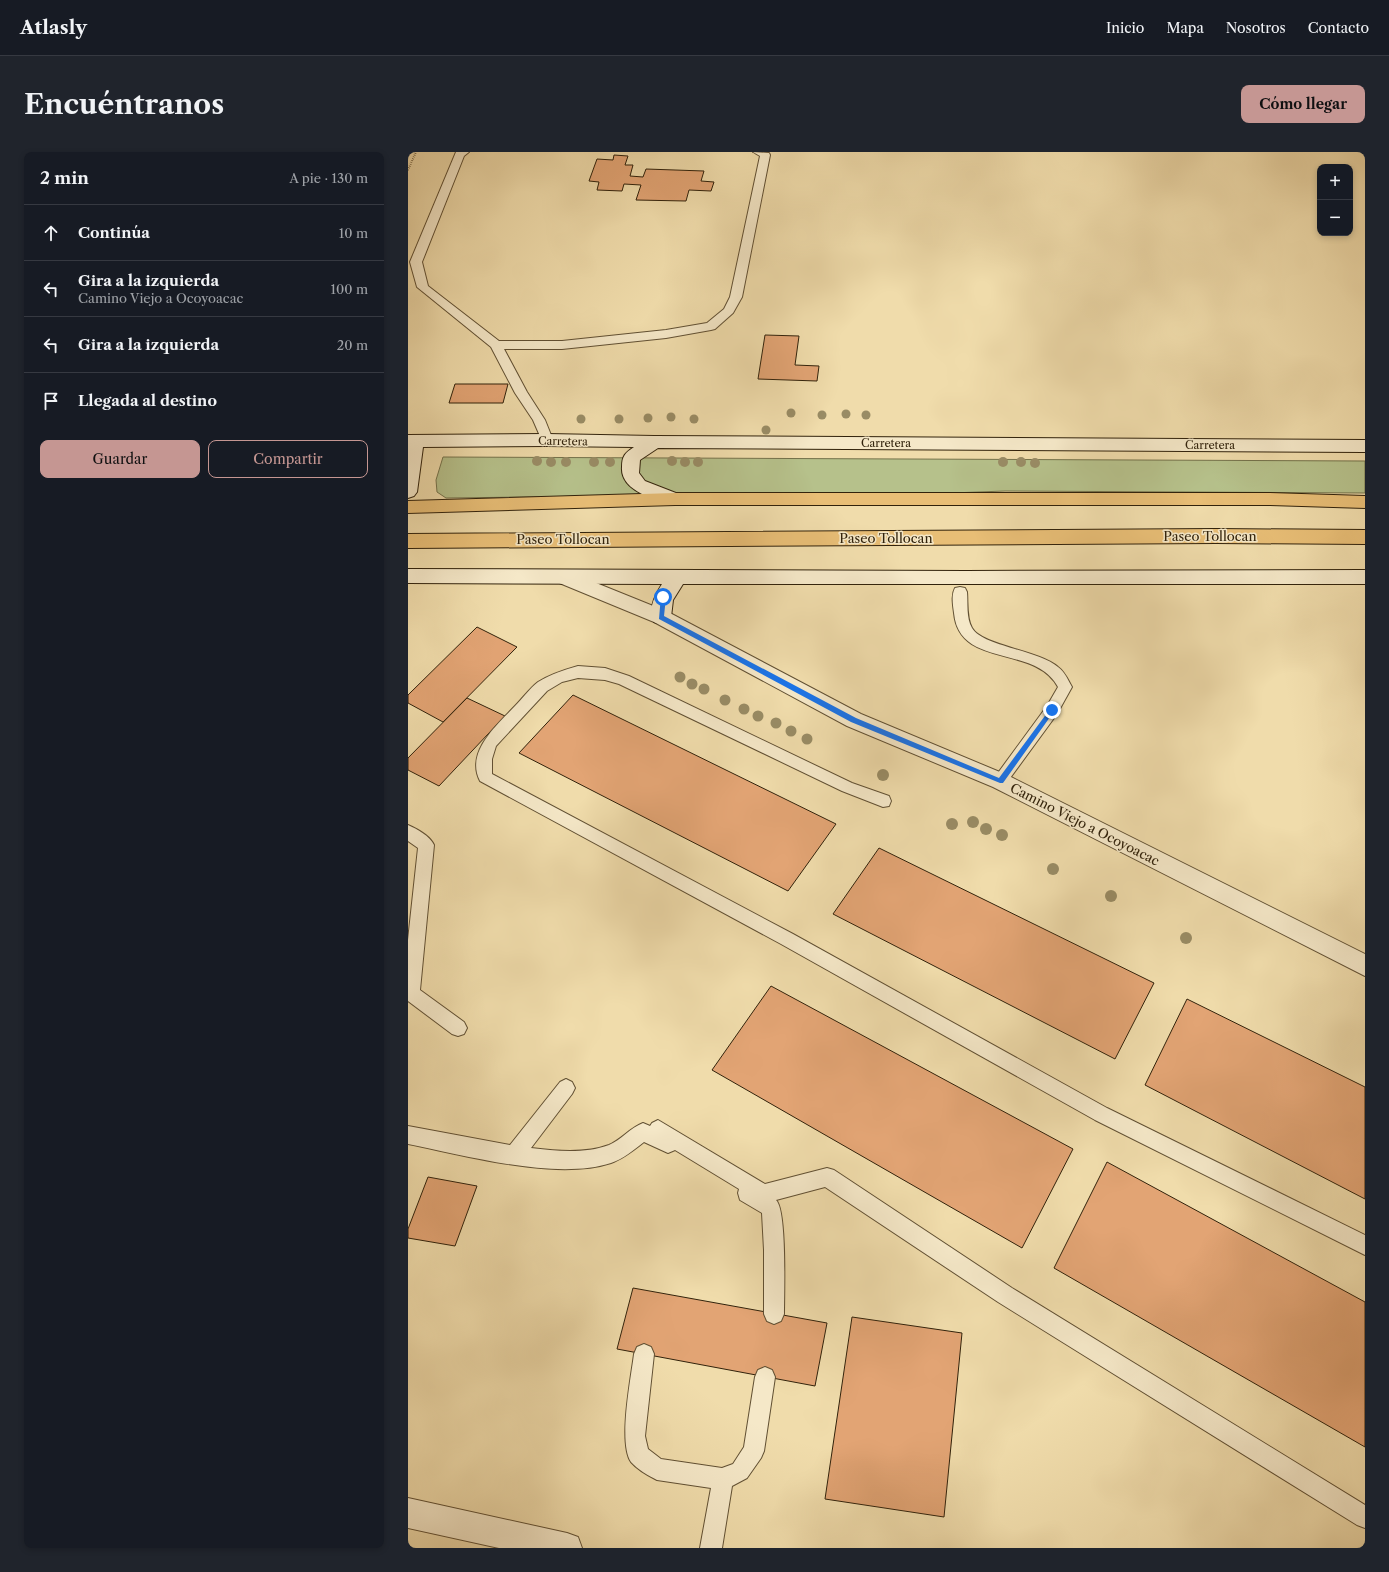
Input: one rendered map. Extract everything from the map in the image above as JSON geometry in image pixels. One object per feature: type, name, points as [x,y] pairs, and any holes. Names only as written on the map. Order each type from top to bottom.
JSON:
[{"type":"highway","points":[[408,507],[675,499],[1268,499],[1365,502]]},
{"type":"highway","name":"Paseo Tollocan","points":[[408,541],[1208,536],[1365,537]]},
{"type":"main road","name":"Carretera","points":[[412,441],[547,440],[654,442],[1365,446]]},
{"type":"main road","points":[[408,492],[412,441]]},
{"type":"main road","points":[[654,442],[631,458],[630,474],[639,485],[675,499]]},
{"type":"main road","points":[[408,576],[1365,577]]},
{"type":"main road","name":"Camino Viejo a Ocoyoacac","points":[[564,576],[661,617],[854,720],[1000,781],[1365,966]]},
{"type":"main road","points":[[661,617],[663,597],[678,577]]},
{"type":"main road","points":[[408,1513],[567,1548]]},
{"type":"lane","points":[[464,152],[460,154],[416,262],[423,287],[496,345],[521,393],[539,420],[547,440]]},
{"type":"lane","points":[[496,345],[562,345],[666,334],[711,326],[729,311],[736,297],[760,186],[765,155],[758,152]]},
{"type":"lane","points":[[960,592],[962,621],[968,634],[978,642],[1040,662],[1058,675],[1065,687],[1052,710],[1000,781]]},
{"type":"lane","points":[[883,801],[847,787],[624,680],[605,674],[578,672],[557,678],[542,687],[490,743],[484,759],[485,777],[787,939],[1101,1114],[1365,1245]]},
{"type":"lane","points":[[408,832],[426,846],[409,992],[458,1028]]},
{"type":"lane","points":[[514,1155],[566,1088]]},
{"type":"lane","points":[[408,1135],[514,1155],[567,1160],[610,1154],[650,1130]]},
{"type":"lane","points":[[650,1130],[671,1145],[771,1208],[774,1250],[774,1314]]},
{"type":"lane","points":[[650,1130],[764,1194],[827,1177],[1005,1295],[1365,1517]]},
{"type":"lane","points":[[644,1354],[634,1436],[639,1455],[657,1469],[723,1479],[740,1471],[754,1451],[765,1377]]},
{"type":"lane","points":[[711,1548],[723,1479]]},
{"type":"path","points":[[408,170],[416,152]]},
{"type":"green space","points":[[443,457],[1365,461],[1365,493],[1005,491],[924,494],[760,494],[446,498],[437,492],[436,480]]},
{"type":"building","points":[[614,155],[628,156],[625,165],[633,165],[630,176],[643,177],[646,169],[704,171],[701,181],[714,182],[711,191],[689,190],[686,201],[636,200],[641,185],[624,184],[622,191],[597,190],[599,182],[589,181],[597,159],[613,160]]},
{"type":"building","points":[[765,335],[799,336],[795,365],[819,366],[817,381],[758,379]]},
{"type":"building","points":[[455,384],[508,384],[503,403],[449,403]]},
{"type":"building","points":[[477,627],[517,647],[443,722],[408,703],[408,695]]},
{"type":"building","points":[[573,695],[836,824],[788,891],[519,753]]},
{"type":"building","points":[[467,698],[505,716],[439,786],[408,770],[408,758]]},
{"type":"building","points":[[879,848],[1154,983],[1115,1059],[833,914]]},
{"type":"building","points":[[771,986],[1073,1149],[1022,1248],[712,1070]]},
{"type":"building","points":[[1187,999],[1365,1087],[1365,1199],[1145,1085]]},
{"type":"building","points":[[1107,1162],[1365,1302],[1365,1447],[1054,1268]]},
{"type":"building","points":[[428,1177],[477,1186],[455,1246],[408,1238],[408,1229]]},
{"type":"building","points":[[633,1288],[827,1323],[815,1386],[617,1349]]},
{"type":"building","points":[[852,1317],[962,1333],[944,1517],[825,1499]]},
{"type":"route","points":[[663,597],[661,617],[854,720],[1000,781],[1022,753],[1052,710]]}]
